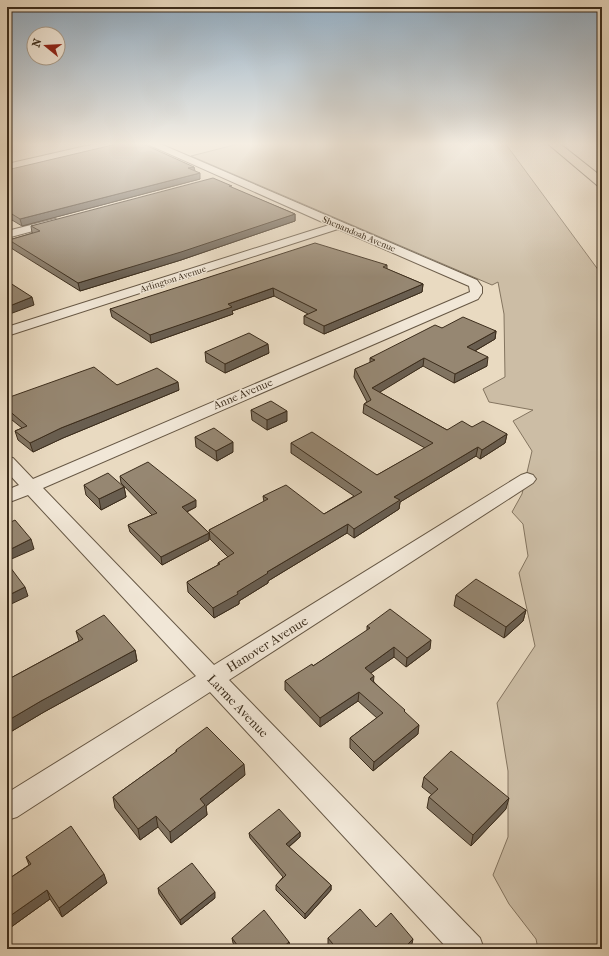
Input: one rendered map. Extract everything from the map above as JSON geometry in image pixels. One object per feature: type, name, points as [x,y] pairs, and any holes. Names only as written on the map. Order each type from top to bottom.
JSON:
[{"type":"street","name":"Shenandoah Avenue","points":[[253,188],[474,283],[477,290]]},
{"type":"street","points":[[7,235],[68,219]]},
{"type":"street","name":"Arlington Avenue","points":[[7,332],[339,225]]},
{"type":"street","name":"Anne Avenue","points":[[7,497],[472,296],[477,290]]},
{"type":"street","name":"Larme Avenue","points":[[7,462],[469,949]]},
{"type":"street","name":"Hanover Avenue","points":[[7,808],[527,479]]},
{"type":"shaded area","points":[[265,188],[538,188],[602,275],[602,949],[538,949],[536,939],[509,904],[493,875],[508,837],[508,771],[497,703],[535,646],[519,573],[528,556],[523,524],[512,512],[522,494],[532,451],[513,421],[533,410],[489,402],[483,389],[505,377],[504,314],[498,282],[492,285]]},
{"type":"building","points":[[7,188],[143,188],[20,219],[7,211]]},
{"type":"building","points":[[177,188],[233,188],[295,214],[181,252],[78,283],[9,240],[40,231],[31,226]]},
{"type":"building","points":[[315,243],[387,265],[383,267],[423,284],[324,326],[304,316],[317,310],[273,288],[228,304],[232,307],[150,335],[110,309]]},
{"type":"building","points":[[7,281],[32,297],[7,307]]},
{"type":"building","points":[[463,317],[496,331],[467,347],[488,357],[455,374],[424,358],[372,388],[447,430],[462,421],[472,427],[483,421],[507,434],[482,450],[478,447],[394,497],[400,500],[354,529],[348,524],[267,572],[268,573],[237,592],[238,594],[213,608],[187,582],[220,564],[218,563],[234,553],[209,530],[268,499],[263,496],[286,485],[324,514],[362,492],[291,443],[312,432],[377,475],[433,443],[364,404],[371,400],[355,369],[375,360],[370,358],[435,325],[442,328]]},
{"type":"building","points":[[249,333],[268,344],[225,364],[205,352]]},
{"type":"building","points":[[94,367],[117,385],[157,368],[178,382],[61,428],[30,443],[15,431],[27,426],[7,409],[7,398]]},
{"type":"building","points":[[271,401],[287,411],[267,420],[251,410]]},
{"type":"building","points":[[214,428],[233,442],[216,451],[195,437]]},
{"type":"building","points":[[148,462],[196,500],[182,507],[209,533],[161,557],[128,525],[157,513],[120,476]]},
{"type":"building","points":[[108,473],[124,487],[99,499],[84,485]]},
{"type":"building","points":[[15,520],[31,539],[7,551],[7,524]]},
{"type":"building","points":[[7,563],[25,587],[7,596]]},
{"type":"building","points":[[476,579],[526,610],[506,627],[456,595]]},
{"type":"building","points":[[390,609],[431,640],[407,658],[394,647],[365,668],[374,676],[370,679],[405,710],[404,711],[419,725],[374,762],[350,738],[383,713],[359,692],[320,718],[285,681],[312,664],[313,666],[370,628],[367,626]]},
{"type":"building","points":[[104,615],[135,650],[7,721],[7,680],[83,639],[76,631]]},
{"type":"building","points":[[207,727],[244,764],[200,799],[205,805],[170,832],[156,816],[138,829],[113,797],[177,751],[176,750]]},
{"type":"building","points":[[451,751],[509,798],[473,835],[429,797],[438,789],[424,777]]},
{"type":"building","points":[[279,809],[300,832],[286,844],[331,885],[305,914],[276,885],[286,875],[249,833]]},
{"type":"building","points":[[71,826],[104,874],[59,908],[47,890],[7,918],[7,880],[31,864],[26,857]]},
{"type":"building","points":[[192,863],[215,892],[180,920],[158,888]]},
{"type":"building","points":[[360,909],[376,927],[391,913],[413,939],[403,949],[337,949],[328,938]]},
{"type":"building","points":[[264,910],[289,942],[281,949],[240,949],[232,938]]}]
